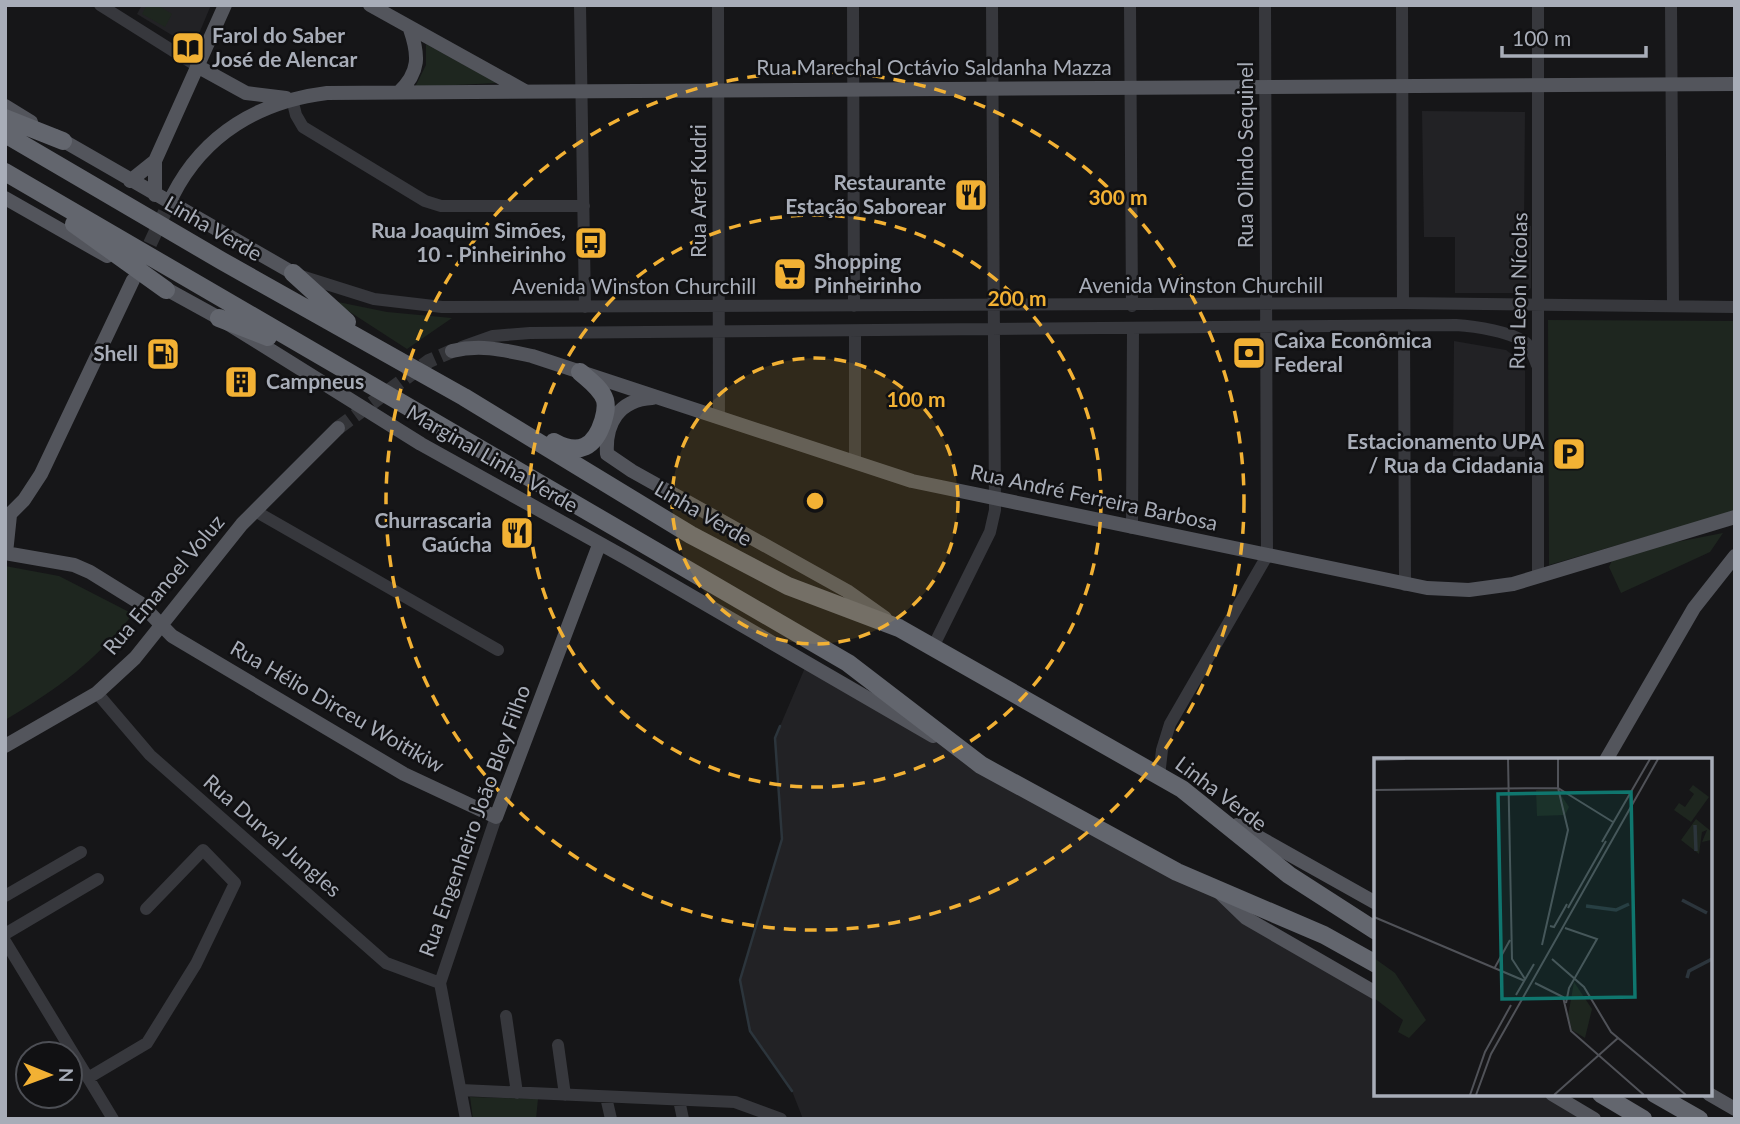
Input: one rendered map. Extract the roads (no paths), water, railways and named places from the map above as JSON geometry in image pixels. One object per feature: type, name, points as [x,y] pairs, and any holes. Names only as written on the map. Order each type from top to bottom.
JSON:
[{"type":"highway","points":[[5,118],[63,141]]},
{"type":"highway","name":"Linha Verde","points":[[5,134],[222,261],[464,397],[691,535],[757,571],[900,628],[1159,776],[1217,814],[1289,875],[1374,930]]},
{"type":"highway","points":[[5,174],[166,290]]},
{"type":"highway","points":[[5,174],[848,663],[961,752],[1177,872],[1324,935],[1374,963]]},
{"type":"highway","points":[[293,273],[367,341]]},
{"type":"highway","points":[[219,318],[318,357]]},
{"type":"highway","points":[[464,397],[480,400],[563,447],[580,449],[590,446],[599,434],[606,409],[599,388],[580,372]]},
{"type":"highway","points":[[1604,1096],[1643,1119]]},
{"type":"highway","points":[[1659,1096],[1699,1119]]},
{"type":"main road","points":[[155,195],[155,161],[225,5]]},
{"type":"main road","points":[[370,5],[527,91]]},
{"type":"main road","points":[[399,92],[410,82],[418,65],[417,48],[410,29]]},
{"type":"main road","points":[[197,66],[247,93],[292,99]]},
{"type":"main road","name":"Rua Marechal Octávio Saldanha Mazza","points":[[173,195],[203,150],[248,116],[292,99],[343,92],[1735,84]]},
{"type":"main road","points":[[247,93],[248,116]]},
{"type":"main road","points":[[5,106],[130,181],[293,273]]},
{"type":"main road","points":[[130,181],[155,161]]},
{"type":"main road","name":"Marginal Linha Verde","points":[[5,198],[219,318],[421,444],[961,752]]},
{"type":"main road","points":[[6,553],[7,517],[41,474],[133,280]]},
{"type":"main road","name":"Rua André Ferreira Barbosa","points":[[452,351],[477,346],[498,348],[580,372],[855,463],[995,500],[1405,585],[1468,590],[1493,587],[1537,569],[1731,522]]},
{"type":"main road","points":[[656,398],[639,399],[623,406],[611,419],[606,436],[607,454],[639,475],[847,591],[900,628]]},
{"type":"main road","name":"Rua Emanoel Voluz","points":[[5,746],[97,693],[135,658],[255,511],[338,428]]},
{"type":"main road","name":"Rua Engenheiro João Bley Filho","points":[[496,817],[599,545]]},
{"type":"main road","name":"Rua Hélio Dirceu Woitikiw","points":[[6,553],[74,565],[90,572],[132,597],[172,636],[404,774],[496,817]]},
{"type":"main road","points":[[1607,758],[1705,591],[1735,556]]},
{"type":"main road","points":[[1217,814],[1374,902]]},
{"type":"main road","points":[[1217,890],[1246,918],[1374,992]]},
{"type":"main road","points":[[1555,1096],[1594,1119]]},
{"type":"main road","points":[[1712,1096],[1735,1109]]},
{"type":"street","points":[[100,5],[197,66]]},
{"type":"street","points":[[580,5],[585,307]]},
{"type":"street","name":"Rua Aref Kudri","points":[[718,5],[719,418]]},
{"type":"street","points":[[853,5],[854,306]]},
{"type":"street","points":[[933,647],[990,532],[995,500],[992,5]]},
{"type":"street","points":[[1130,5],[1132,306]]},
{"type":"street","name":"Rua Olindo Sequinel","points":[[1265,5],[1267,556]]},
{"type":"street","points":[[1402,5],[1404,303]]},
{"type":"street","name":"Rua Leon Nícolas","points":[[1537,569],[1537,324],[1540,306],[1538,5]]},
{"type":"street","points":[[1671,5],[1673,306]]},
{"type":"street","points":[[292,99],[296,115],[303,127],[425,201],[459,208],[584,206]]},
{"type":"street","name":"Avenida Winston Churchill","points":[[293,273],[348,293],[400,304],[442,307],[1266,306],[1404,303],[1735,306]]},
{"type":"street","name":"Avenida Winston Churchill","points":[[452,351],[479,340],[509,334],[1456,325],[1485,328],[1523,342],[1537,365]]},
{"type":"street","points":[[1404,326],[1405,585]]},
{"type":"street","points":[[1132,528],[1133,330]]},
{"type":"street","points":[[855,332],[855,463]]},
{"type":"street","points":[[255,511],[498,650]]},
{"type":"street","points":[[1159,776],[1162,750],[1170,724],[1267,556]]},
{"type":"street","name":"Rua Durval Jungles","points":[[97,693],[150,755],[386,962],[440,983]]},
{"type":"street","name":"Rua Engenheiro João Bley Filho","points":[[466,1119],[440,983],[496,817]]},
{"type":"street","points":[[88,1078],[147,1043],[196,964],[235,883],[203,850],[146,909]]},
{"type":"street","points":[[5,896],[81,852]]},
{"type":"street","points":[[5,934],[98,879]]},
{"type":"street","points":[[7,949],[88,1078],[109,1117]]},
{"type":"street","points":[[506,1016],[517,1093]]},
{"type":"street","points":[[558,1045],[565,1095]]},
{"type":"street","points":[[461,1090],[735,1102],[781,1119]]},
{"type":"street","points":[[606,1097],[611,1119]]},
{"type":"street","points":[[679,1100],[683,1119]]},
{"type":"waterway","points":[[780,726],[775,738],[782,839],[740,980],[750,1031],[792,1091]]},
{"type":"tunnel","points":[[141,263],[173,195]]},
{"type":"tunnel","points":[[338,428],[429,361],[452,351]]},
{"type":"place","name":"Farol do Saber José de Alencar","points":[[188,48]]},
{"type":"place","name":"Restaurante Estação Saborear","points":[[971,195]]},
{"type":"place","name":"Rua Joaquim Simões, 10 - Pinheirinho","points":[[591,243]]},
{"type":"place","name":"Shopping Pinheirinho","points":[[790,274]]},
{"type":"place","name":"Caixa Econômica Federal","points":[[1249,353]]},
{"type":"place","name":"Shell","points":[[163,354]]},
{"type":"place","name":"Campneus","points":[[241,382]]},
{"type":"place","name":"Estacionamento UPA / Rua da Cidadania","points":[[1569,454]]},
{"type":"place","name":"Churrascaria Gaúcha","points":[[517,533]]}]
